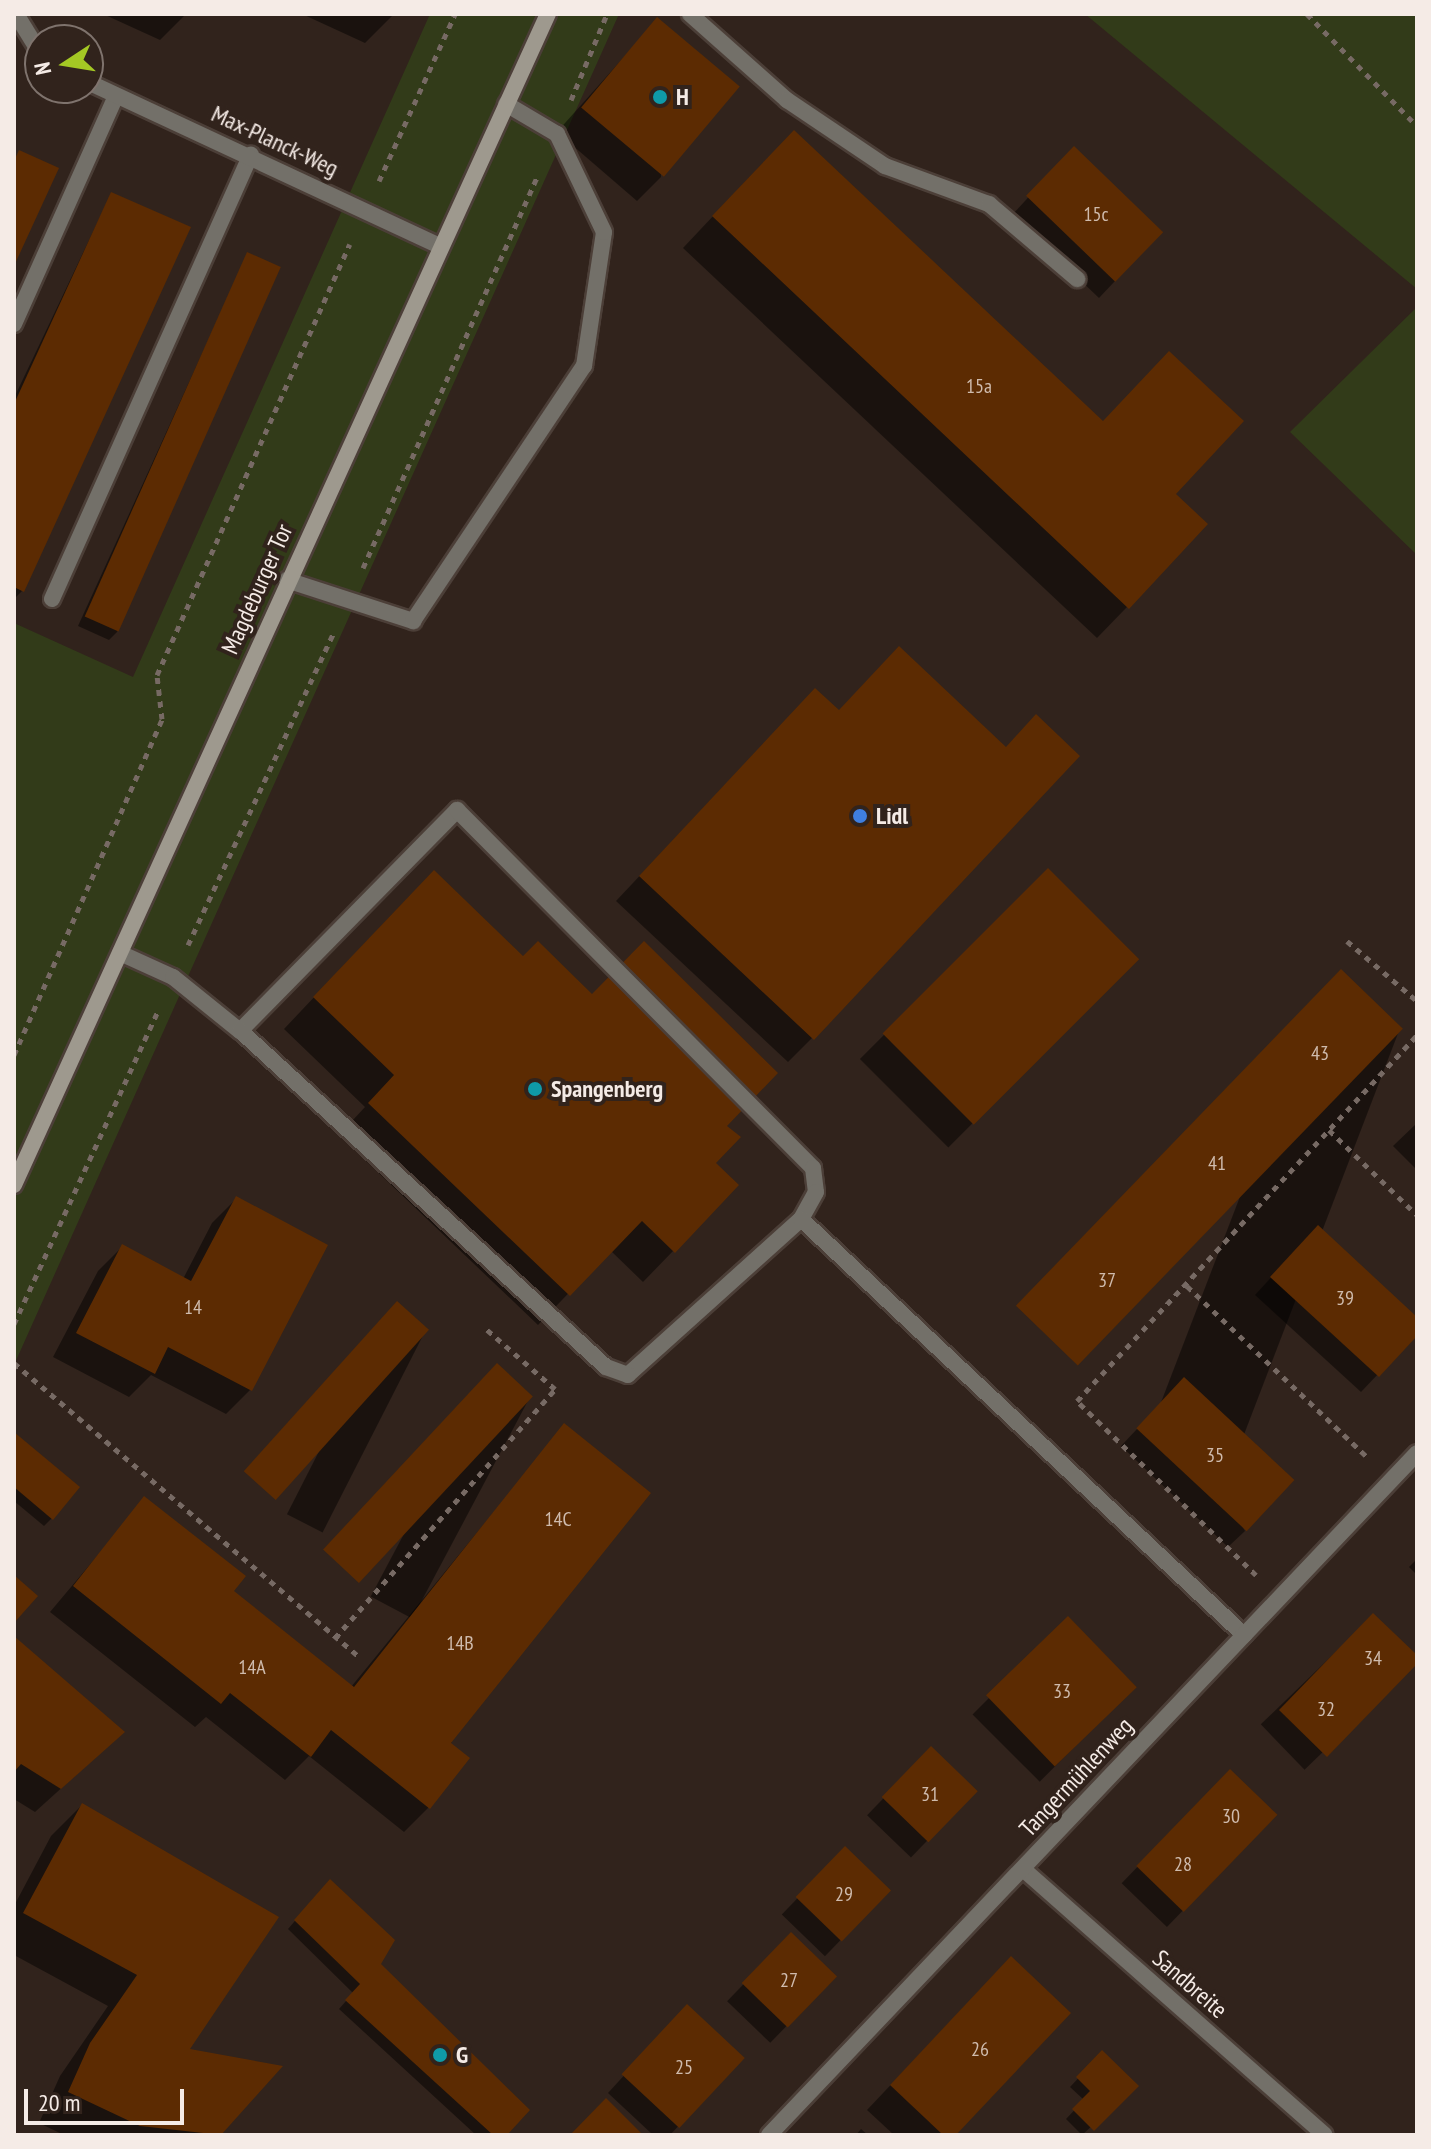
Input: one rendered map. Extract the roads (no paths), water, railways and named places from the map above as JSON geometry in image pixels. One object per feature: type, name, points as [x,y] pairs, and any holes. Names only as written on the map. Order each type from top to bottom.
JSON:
[{"type":"main road","name":"Magdeburger Tor","points":[[14,1185],[287,580],[548,14]]},
{"type":"street","points":[[690,14],[723,48],[800,108],[885,166],[989,204],[1077,279]]},
{"type":"street","name":"Max-Planck-Weg","points":[[104,90],[251,155],[440,246]]},
{"type":"street","points":[[14,324],[116,96]]},
{"type":"street","points":[[287,580],[413,621],[584,366],[604,232],[557,134],[506,104]]},
{"type":"street","points":[[52,599],[251,155]]},
{"type":"street","points":[[120,953],[173,977],[240,1031],[606,1367],[628,1375],[648,1362],[801,1219],[816,1192],[813,1168],[457,810],[240,1031]]},
{"type":"street","points":[[801,1219],[1244,1635]]},
{"type":"street","name":"Tangermühlenweg","points":[[769,2135],[1417,1453]]},
{"type":"street","name":"Sandbreite","points":[[1023,1869],[1325,2135]]},
{"type":"place","name":"H","points":[[660,97]]},
{"type":"place","name":"Lidl","points":[[860,816]]},
{"type":"place","name":"Spangenberg","points":[[535,1089]]},
{"type":"place","name":"G","points":[[440,2055]]}]
